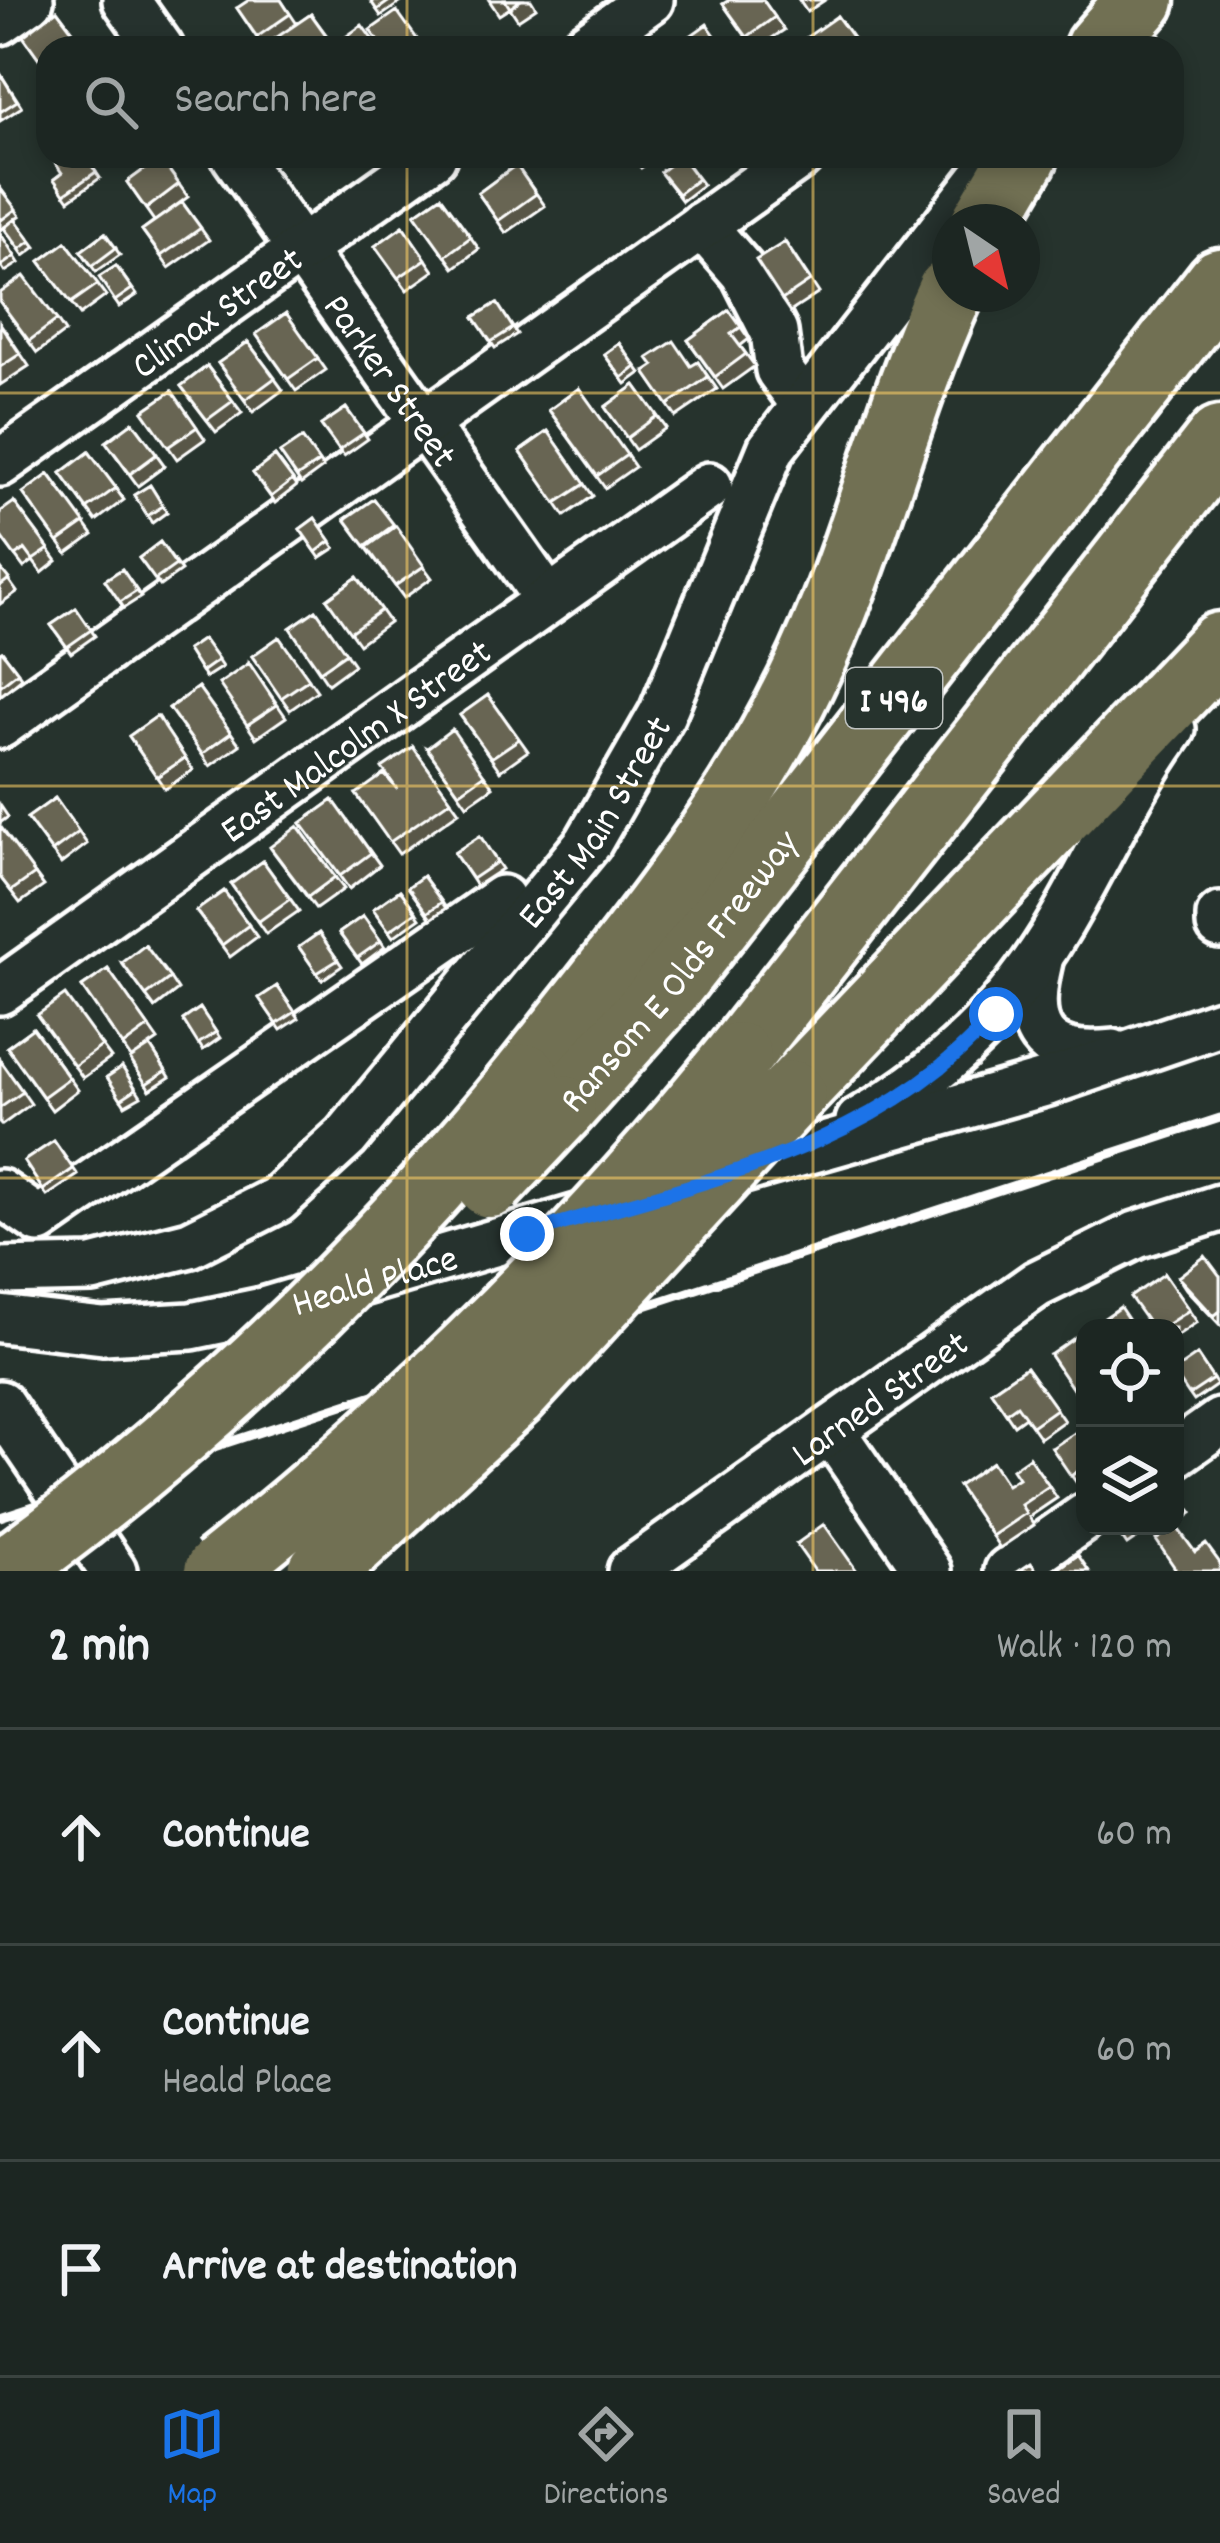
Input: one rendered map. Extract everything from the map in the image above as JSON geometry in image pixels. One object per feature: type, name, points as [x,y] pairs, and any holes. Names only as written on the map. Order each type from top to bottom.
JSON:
[{"type":"highway","points":[[1110,36],[1141,0]]},
{"type":"highway","points":[[996,204],[1017,168]]},
{"type":"highway","name":"Ransom E Olds Freeway","points":[[47,1571],[218,1440],[311,1359],[544,1093],[655,1004],[1220,282]]},
{"type":"highway","points":[[6,1571],[148,1462],[544,1093],[788,709],[844,583],[943,312]]},
{"type":"highway","name":"I 496","points":[[218,1571],[371,1443],[517,1306],[656,1156],[1220,440]]},
{"type":"highway","points":[[322,1571],[513,1396],[1220,646]]},
{"type":"street","points":[[0,21],[30,0]]},
{"type":"street","points":[[126,0],[152,36]]},
{"type":"street","points":[[600,36],[650,0]]},
{"type":"street","name":"Parker Street","points":[[244,168],[548,600]]},
{"type":"street","name":"Climax Street","points":[[0,463],[416,168]]},
{"type":"street","points":[[0,725],[783,168]]},
{"type":"street","name":"East Main Street","points":[[0,1271],[92,1269],[190,1244],[277,1200],[346,1137],[559,882],[610,810],[662,714],[754,482],[804,404],[991,168]]},
{"type":"street","points":[[703,225],[744,273],[774,332],[779,370],[804,404]]},
{"type":"street","name":"East Malcolm X Street","points":[[0,991],[709,486]]},
{"type":"street","points":[[775,1160],[852,1125],[924,1080],[986,1025],[1040,956],[1139,779],[1220,665]]},
{"type":"street","points":[[0,1193],[39,1220],[502,899]]},
{"type":"street","points":[[1040,956],[1030,1004],[1044,1037],[1076,1055],[1128,1052]]},
{"type":"street","name":"Heald Place","points":[[0,1319],[103,1331],[224,1320],[1033,1087],[1220,1023]]},
{"type":"street","name":"Larned Street","points":[[631,1571],[1037,1284],[1136,1235],[1220,1208]]},
{"type":"street","points":[[1184,1448],[1220,1422]]},
{"type":"street","points":[[6,1423],[113,1571]]},
{"type":"street","points":[[831,1430],[928,1571]]},
{"type":"street","points":[[1008,1571],[1076,1523]]},
{"type":"building","points":[[249,0],[281,0],[290,14],[256,36],[237,8]]},
{"type":"building","points":[[370,0],[391,0],[377,10]]},
{"type":"building","points":[[763,0],[775,17],[746,36],[723,4]]},
{"type":"building","points":[[57,10],[76,36],[36,36],[36,54],[23,36]]},
{"type":"building","points":[[397,11],[415,36],[374,36],[370,30]]},
{"type":"building","points":[[311,14],[327,36],[279,36]]},
{"type":"building","points":[[837,16],[852,36],[808,36]]},
{"type":"building","points":[[707,24],[716,36],[690,36]]},
{"type":"building","points":[[362,25],[370,36],[347,36]]},
{"type":"building","points":[[0,73],[17,101],[0,112]]},
{"type":"building","points":[[59,168],[93,168],[96,172],[64,194],[54,179],[62,173]]},
{"type":"building","points":[[146,168],[167,168],[179,184],[146,209],[127,182]]},
{"type":"building","points":[[518,168],[536,194],[498,221],[478,193]]},
{"type":"building","points":[[690,168],[698,179],[678,194],[660,172]]},
{"type":"building","points":[[0,188],[16,209],[0,221]]},
{"type":"building","points":[[441,196],[471,237],[445,256],[415,214]]},
{"type":"building","points":[[182,202],[201,228],[161,256],[142,230]]},
{"type":"building","points":[[15,219],[31,241],[20,249],[4,228]]},
{"type":"building","points":[[403,226],[426,259],[398,278],[375,246]]},
{"type":"building","points":[[0,233],[15,256],[1,266],[0,264]]},
{"type":"building","points":[[105,233],[116,248],[92,266],[81,251]]},
{"type":"building","points":[[66,242],[98,284],[71,303],[40,261]]},
{"type":"building","points":[[785,242],[810,281],[782,300],[756,260]]},
{"type":"building","points":[[116,266],[132,289],[115,301],[99,277]]},
{"type":"building","points":[[24,276],[57,320],[29,341],[0,302],[0,293]]},
{"type":"building","points":[[497,303],[513,328],[491,342],[474,317]]},
{"type":"building","points":[[729,310],[741,327],[731,334],[746,354],[715,377],[688,340]]},
{"type":"building","points":[[286,313],[318,358],[288,379],[256,334]]},
{"type":"building","points":[[0,324],[20,354],[0,367]]},
{"type":"building","points":[[674,341],[691,366],[698,362],[708,377],[668,405],[645,372],[654,366],[648,358]]},
{"type":"building","points":[[248,342],[275,378],[245,400],[218,363]]},
{"type":"building","points":[[619,343],[636,367],[622,378],[604,354]]},
{"type":"building","points":[[207,366],[233,401],[207,420],[181,386]]},
{"type":"building","points":[[635,385],[657,416],[627,438],[605,407]]},
{"type":"building","points":[[579,388],[627,455],[597,476],[549,410]]},
{"type":"building","points":[[172,391],[197,427],[168,447],[143,411]]},
{"type":"building","points":[[346,408],[364,433],[339,450],[321,425]]},
{"type":"building","points":[[133,422],[157,454],[130,474],[106,442]]},
{"type":"building","points":[[548,431],[585,484],[556,503],[520,451]]},
{"type":"building","points":[[302,438],[319,462],[297,477],[280,453]]},
{"type":"building","points":[[89,452],[116,488],[87,509],[61,473]]},
{"type":"building","points":[[275,456],[293,480],[271,497],[253,473]]},
{"type":"building","points":[[49,474],[85,523],[58,542],[23,493]]},
{"type":"building","points":[[150,485],[163,506],[147,516],[134,495]]},
{"type":"building","points":[[374,499],[394,525],[365,546],[345,519]]},
{"type":"building","points":[[14,502],[49,549],[33,560],[25,549],[15,556],[0,535],[0,512]]},
{"type":"building","points":[[315,518],[331,541],[316,552],[300,529]]},
{"type":"building","points":[[396,526],[424,566],[395,586],[367,547]]},
{"type":"building","points":[[160,542],[176,565],[155,580],[139,558]]},
{"type":"building","points":[[122,569],[137,591],[120,602],[105,580]]},
{"type":"building","points":[[357,577],[381,610],[350,632],[327,599]]},
{"type":"building","points":[[76,608],[91,630],[67,647],[51,625]]},
{"type":"building","points":[[316,610],[346,653],[320,671],[290,628]]},
{"type":"building","points":[[279,637],[309,679],[281,698],[252,656]]},
{"type":"building","points":[[203,639],[218,660],[201,672],[187,650]]},
{"type":"building","points":[[0,652],[18,672],[0,686]]},
{"type":"building","points":[[249,663],[277,705],[247,725],[219,684]]},
{"type":"building","points":[[198,687],[231,733],[202,754],[169,708]]},
{"type":"building","points":[[488,695],[519,739],[491,758],[460,715]]},
{"type":"building","points":[[157,716],[185,758],[157,777],[129,736]]},
{"type":"building","points":[[452,729],[484,775],[459,793],[427,748]]},
{"type":"building","points":[[413,747],[451,800],[390,842],[356,794],[384,774],[397,789],[382,768]]},
{"type":"building","points":[[55,798],[79,832],[52,852],[27,818]]},
{"type":"building","points":[[333,800],[371,853],[340,876],[301,823]]},
{"type":"building","points":[[0,826],[35,874],[11,891],[0,877]]},
{"type":"building","points":[[298,826],[335,877],[308,897],[270,847]]},
{"type":"building","points":[[480,836],[497,862],[472,879],[454,853]]},
{"type":"building","points":[[263,861],[290,899],[258,922],[231,884]]},
{"type":"building","points":[[423,876],[442,902],[427,913],[408,887]]},
{"type":"building","points":[[400,890],[416,912],[389,931],[373,909]]},
{"type":"building","points":[[224,891],[249,925],[222,945],[196,911]]},
{"type":"building","points":[[363,916],[381,941],[357,958],[339,933]]},
{"type":"building","points":[[319,933],[338,960],[317,973],[299,947]]},
{"type":"building","points":[[145,945],[170,978],[146,996],[122,963]]},
{"type":"building","points":[[108,969],[149,1027],[123,1046],[82,987]]},
{"type":"building","points":[[277,986],[295,1012],[277,1024],[259,998]]},
{"type":"building","points":[[65,995],[102,1046],[74,1066],[37,1015]]},
{"type":"building","points":[[200,1008],[216,1032],[198,1044],[183,1020]]},
{"type":"building","points":[[33,1028],[69,1078],[43,1097],[7,1047]]},
{"type":"building","points":[[150,1046],[166,1071],[146,1084],[130,1059]]},
{"type":"building","points":[[0,1060],[23,1092],[0,1108]]},
{"type":"building","points":[[122,1067],[136,1089],[121,1099],[107,1077]]},
{"type":"building","points":[[54,1141],[73,1169],[43,1190],[24,1161]]},
{"type":"building","points":[[1205,1256],[1220,1276],[1220,1311],[1214,1316],[1178,1277]]},
{"type":"building","points":[[1164,1274],[1189,1310],[1176,1319],[1146,1319],[1130,1297]]},
{"type":"building","points":[[1120,1307],[1128,1319],[1103,1319]]},
{"type":"building","points":[[1076,1337],[1076,1391],[1075,1392],[1050,1355]]},
{"type":"building","points":[[1197,1355],[1213,1379],[1189,1395],[1184,1388],[1184,1364]]},
{"type":"building","points":[[1026,1367],[1056,1409],[1032,1426],[1017,1405],[1006,1413],[991,1391]]},
{"type":"building","points":[[1076,1432],[1076,1472],[1071,1476],[1052,1448]]},
{"type":"building","points":[[1029,1457],[1049,1486],[1021,1505],[1026,1513],[992,1536],[958,1486],[992,1462],[1007,1485],[1018,1478],[1012,1469]]},
{"type":"building","points":[[824,1524],[857,1571],[815,1571],[796,1544]]},
{"type":"building","points":[[1183,1535],[1195,1552],[1206,1544],[1220,1563],[1220,1571],[1177,1571],[1156,1540]]},
{"type":"building","points":[[1078,1555],[1089,1571],[1055,1571]]},
{"type":"railway","points":[[0,1517],[1220,1118]]},
{"type":"route","points":[[527,1234],[775,1160],[837,1133],[924,1080],[996,1014]]}]
